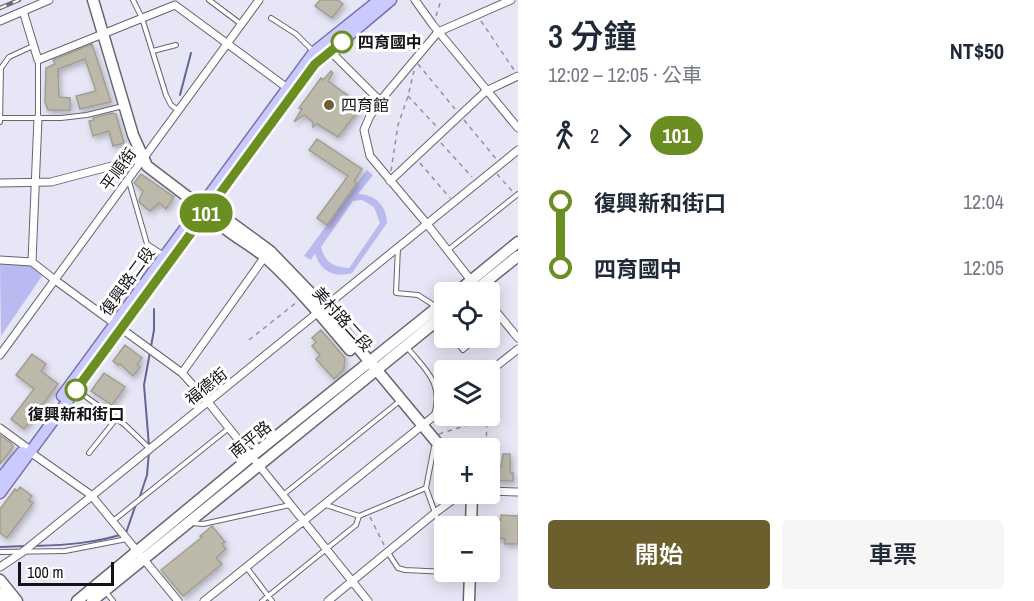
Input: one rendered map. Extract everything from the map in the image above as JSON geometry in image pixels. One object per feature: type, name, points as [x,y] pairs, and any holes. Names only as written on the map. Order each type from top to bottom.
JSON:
[{"type":"main road","name":"復興路二段","points":[[0,493],[28,449],[291,91],[315,64],[391,0]]},
{"type":"main road","name":"復興路二段","points":[[291,91],[314,52],[373,2]]},
{"type":"main road","name":"復興路二段","points":[[0,479],[28,449],[76,390],[165,255],[204,208]]},
{"type":"street","points":[[0,21],[49,0]]},
{"type":"street","name":"美村路二段","points":[[93,0],[123,106],[147,166],[204,208],[218,213],[267,254],[322,311],[434,442]]},
{"type":"street","name":"平順街","points":[[1,352],[259,0]]},
{"type":"street","points":[[415,0],[436,29],[518,128]]},
{"type":"street","points":[[470,282],[448,250],[370,156],[364,130],[380,101],[415,62],[436,29],[512,0]]},
{"type":"street","points":[[23,11],[38,60],[174,3],[291,91]]},
{"type":"street","points":[[330,51],[380,101]]},
{"type":"street","points":[[390,181],[486,91],[518,75]]},
{"type":"street","points":[[33,261],[38,118]]},
{"type":"street","name":"福德街","points":[[0,567],[24,551],[518,150]]},
{"type":"street","points":[[0,183],[51,182],[82,176],[142,158]]},
{"type":"street","points":[[481,282],[518,242]]},
{"type":"street","points":[[182,372],[267,254]]},
{"type":"street","name":"美村路二段","points":[[267,254],[303,297],[322,311]]},
{"type":"street","points":[[484,282],[518,256]]},
{"type":"street","points":[[0,260],[33,261],[55,280],[182,372],[368,601]]},
{"type":"street","name":"南平路","points":[[92,601],[140,556],[255,460],[434,316]]},
{"type":"street","points":[[500,316],[518,338]]},
{"type":"street","name":"南平路","points":[[371,368],[405,345],[434,317]]},
{"type":"street","points":[[500,363],[518,349]]},
{"type":"street","points":[[204,601],[433,416]]},
{"type":"street","points":[[0,428],[91,495],[178,601]]},
{"type":"street","name":"南平路","points":[[77,601],[189,523],[255,460]]},
{"type":"street","points":[[500,491],[518,492]]},
{"type":"street","points":[[328,601],[387,550],[447,504]]},
{"type":"street","points":[[0,580],[17,601]]},
{"type":"street","points":[[469,601],[470,582]]},
{"type":"street","points":[[0,594],[6,601]]},
{"type":"lane","points":[[133,0],[142,18],[166,95],[171,105],[178,110]]},
{"type":"lane","points":[[209,0],[242,24]]},
{"type":"lane","points":[[271,18],[296,34],[314,52]]},
{"type":"lane","points":[[153,51],[176,45]]},
{"type":"lane","points":[[34,46],[9,57],[2,68],[0,119],[87,115],[123,106]]},
{"type":"lane","points":[[38,60],[38,118]]},
{"type":"lane","points":[[128,178],[147,244],[165,255]]},
{"type":"lane","points":[[448,250],[517,195]]},
{"type":"lane","points":[[398,246],[396,293],[418,295],[434,304]]},
{"type":"lane","points":[[405,345],[433,380],[437,390],[433,416]]},
{"type":"lane","points":[[76,390],[116,419],[150,448]]},
{"type":"lane","points":[[282,495],[399,401]]},
{"type":"lane","points":[[89,453],[116,419]]},
{"type":"lane","points":[[112,521],[229,428]]},
{"type":"lane","points":[[434,457],[426,488],[436,516]]},
{"type":"lane","points":[[325,505],[359,516],[426,488]]},
{"type":"lane","points":[[189,523],[203,524],[290,505]]},
{"type":"lane","points":[[262,601],[356,525],[359,516]]},
{"type":"lane","points":[[0,552],[65,551],[128,539]]},
{"type":"lane","points":[[387,550],[398,568],[434,571]]},
{"type":"lane","points":[[247,568],[272,601]]},
{"type":"lane","points":[[105,591],[113,601]]},
{"type":"path","points":[[436,29],[441,0]]},
{"type":"path","points":[[477,15],[518,75]]},
{"type":"path","points":[[390,181],[398,125],[408,96],[415,62]]},
{"type":"path","points":[[415,62],[501,165]]},
{"type":"path","points":[[408,96],[478,183]]},
{"type":"path","points":[[415,158],[453,203]]},
{"type":"path","points":[[494,170],[517,195]]},
{"type":"path","points":[[249,340],[303,297]]},
{"type":"path","points":[[450,438],[487,419],[486,438]]},
{"type":"path","points":[[368,514],[387,550]]},
{"type":"shaded area","points":[[367,170],[373,175],[358,194],[370,196],[379,202],[385,211],[387,223],[352,273],[334,274],[320,265],[315,253],[311,260],[304,256]],"holes":[[[362,200],[374,207],[380,223],[349,268],[331,263],[325,257],[321,247],[353,201]]]},
{"type":"shaded area","points":[[0,263],[30,265],[42,276],[1,336]]},
{"type":"building","points":[[320,0],[338,0],[343,4],[332,18],[315,6]]},
{"type":"building","points":[[92,44],[111,102],[80,109],[76,96],[96,91],[85,59],[58,69],[59,97],[70,98],[70,110],[48,110],[45,102],[46,68],[55,64],[53,60]]},
{"type":"building","name":"四育館","points":[[331,71],[333,73],[328,81],[358,103],[355,107],[359,110],[338,137],[317,124],[313,127],[313,122],[304,115],[294,122],[302,109],[299,108],[321,78],[323,80]]},
{"type":"building","points":[[112,113],[116,114],[124,143],[113,146],[109,131],[93,136],[89,121]]},
{"type":"building","points":[[317,139],[362,169],[354,181],[357,183],[327,225],[317,218],[348,176],[309,150]]},
{"type":"building","points":[[141,174],[174,197],[166,209],[159,203],[150,211],[140,203],[143,191],[134,183]]},
{"type":"building","points":[[321,330],[345,358],[344,369],[334,379],[316,359],[320,355],[312,346],[316,342],[312,338]]},
{"type":"building","points":[[125,345],[142,358],[137,365],[140,367],[133,376],[113,361]]},
{"type":"building","points":[[32,354],[46,364],[41,371],[58,384],[24,429],[11,419],[34,389],[16,375]]},
{"type":"building","points":[[104,373],[125,387],[112,405],[91,391]]},
{"type":"building","points":[[0,435],[13,447],[0,464]]},
{"type":"building","points":[[503,454],[510,454],[510,473],[513,473],[513,481],[500,480]]},
{"type":"building","points":[[20,487],[32,496],[29,500],[33,503],[7,538],[0,533],[0,509],[15,489],[17,491]]},
{"type":"building","points":[[501,515],[518,516],[518,544],[505,544],[505,539],[500,538]]},
{"type":"building","points":[[212,526],[225,542],[222,544],[226,549],[216,558],[222,564],[183,596],[161,570]]},
{"type":"waterway","points":[[180,95],[191,53]]},
{"type":"waterway","points":[[149,446],[144,385],[154,330],[154,309]]},
{"type":"waterway","points":[[139,499],[147,475],[149,452]]},
{"type":"waterway","points":[[35,546],[81,543],[126,533],[136,504]]},
{"type":"waterway","points":[[0,547],[26,546]]},
{"type":"railway","points":[[0,8],[19,0]]},
{"type":"bus line","name":"101","points":[[76,390],[315,64],[342,42]]},
{"type":"place","name":"四育國中","points":[[342,42]]},
{"type":"place","name":"四育館","points":[[329,105]]},
{"type":"place","name":"復興新和街口","points":[[76,390]]}]
